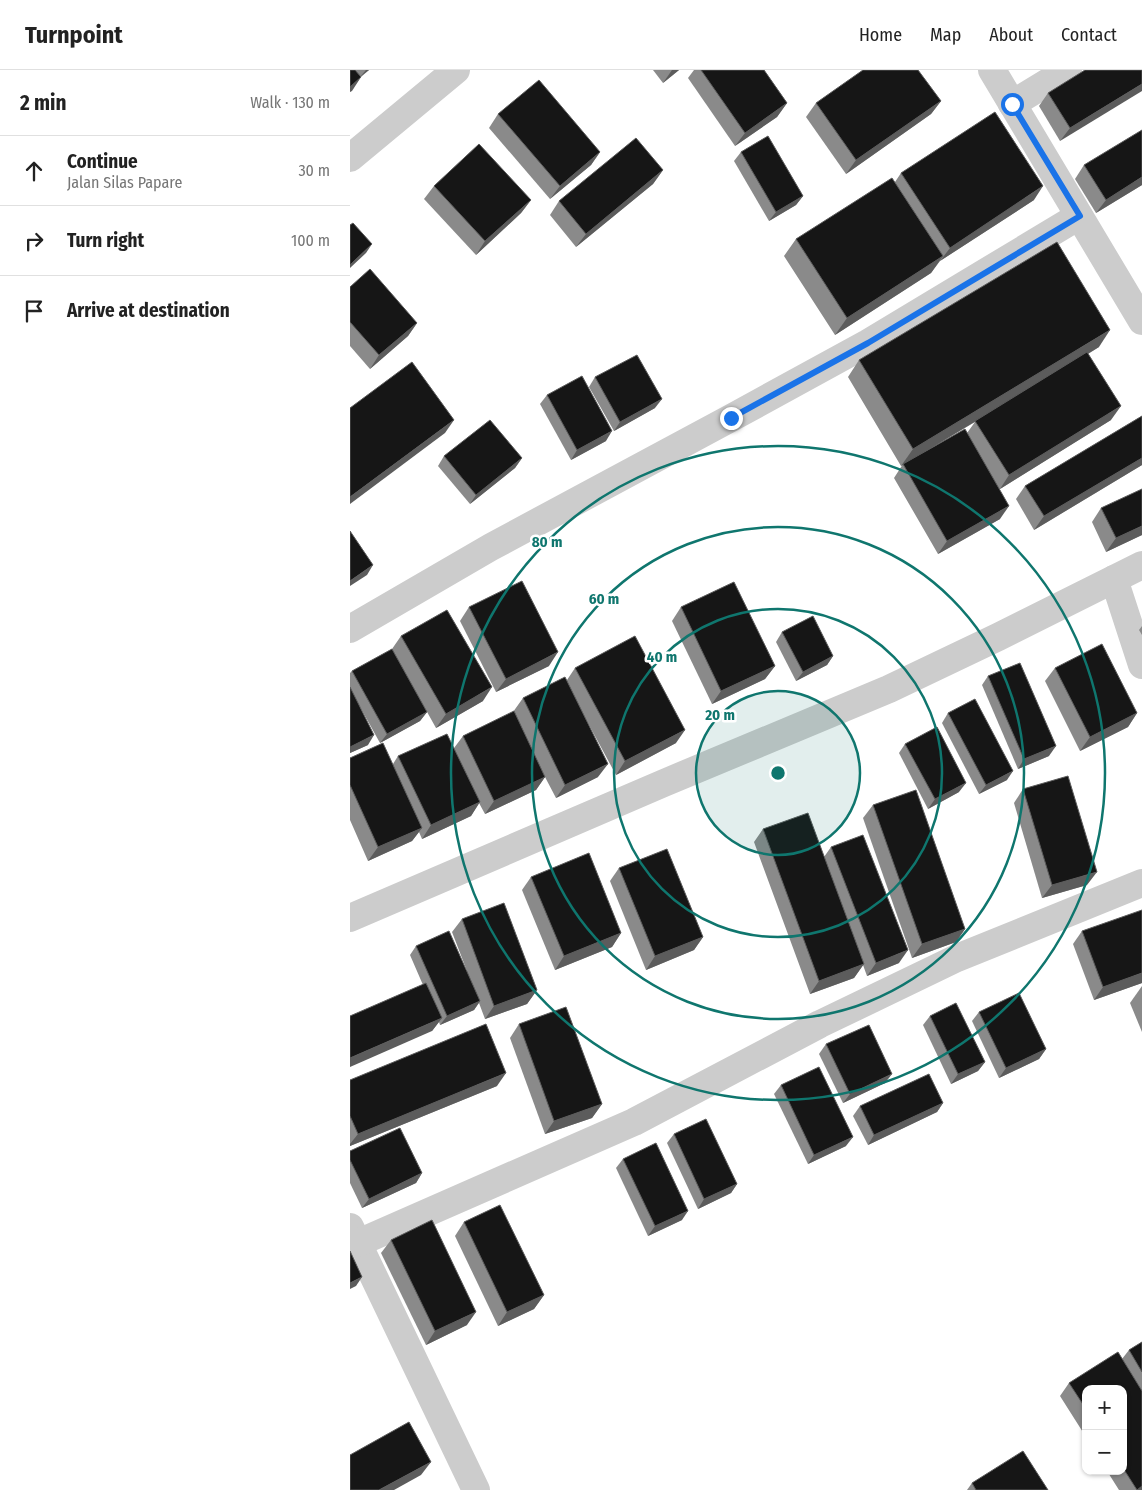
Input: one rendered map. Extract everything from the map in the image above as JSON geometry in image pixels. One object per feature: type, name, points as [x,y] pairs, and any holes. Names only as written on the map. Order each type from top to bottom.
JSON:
[{"type":"street","points":[[350,158],[456,70]]},
{"type":"street","points":[[992,70],[1142,321]]},
{"type":"street","points":[[1012,104],[1068,70]]},
{"type":"street","points":[[350,628],[490,548],[868,343],[1080,216]]},
{"type":"street","points":[[350,918],[889,689],[998,638],[1142,565]]},
{"type":"street","points":[[1114,579],[1142,666]]},
{"type":"street","points":[[476,1490],[354,1235],[634,1122],[820,1024],[957,958],[1142,883]]},
{"type":"building","points":[[350,70],[355,70],[361,77],[350,87]]},
{"type":"building","points":[[701,70],[764,70],[787,103],[745,133]]},
{"type":"building","points":[[863,70],[918,70],[941,101],[856,160],[816,103]]},
{"type":"building","points":[[1085,70],[1142,70],[1142,84],[1070,128],[1048,93]]},
{"type":"building","points":[[539,80],[600,152],[560,186],[498,114]]},
{"type":"building","points":[[995,112],[1043,186],[950,248],[901,173]]},
{"type":"building","points":[[1142,130],[1142,177],[1106,200],[1084,165]]},
{"type":"building","points":[[768,136],[803,196],[776,212],[741,152]]},
{"type":"building","points":[[636,138],[663,170],[586,234],[559,201]]},
{"type":"building","points":[[479,144],[531,200],[485,241],[434,186]]},
{"type":"building","points":[[892,178],[943,256],[847,318],[796,239]]},
{"type":"building","points":[[353,223],[372,244],[350,265],[350,225]]},
{"type":"building","points":[[1057,242],[1110,330],[913,449],[859,360]]},
{"type":"building","points":[[370,269],[417,323],[379,355],[350,322],[350,287]]},
{"type":"building","points":[[1087,352],[1121,406],[1009,475],[975,421]]},
{"type":"building","points":[[637,355],[662,399],[620,422],[595,377]]},
{"type":"building","points":[[412,362],[454,420],[350,497],[350,408]]},
{"type":"building","points":[[582,376],[612,431],[577,450],[547,395]]},
{"type":"building","points":[[1142,416],[1142,458],[1044,516],[1025,486]]},
{"type":"building","points":[[490,420],[522,458],[476,495],[444,456]]},
{"type":"building","points":[[965,429],[1009,506],[947,541],[903,464]]},
{"type":"building","points":[[1142,489],[1142,526],[1116,538],[1101,508]]},
{"type":"building","points":[[350,531],[373,565],[350,581]]},
{"type":"building","points":[[522,581],[558,652],[506,679],[469,607]]},
{"type":"building","points":[[734,582],[775,666],[721,691],[681,607]]},
{"type":"building","points":[[447,610],[492,687],[446,714],[401,636]]},
{"type":"building","points":[[813,616],[833,656],[803,672],[782,632]]},
{"type":"building","points":[[635,636],[685,730],[625,761],[575,668]]},
{"type":"building","points":[[1102,644],[1137,713],[1090,737],[1055,668]]},
{"type":"building","points":[[392,649],[427,712],[387,734],[352,671]]},
{"type":"building","points":[[1020,663],[1056,746],[1024,759],[988,676]]},
{"type":"building","points":[[565,677],[608,764],[565,785],[523,698]]},
{"type":"building","points":[[350,687],[374,735],[350,747]]},
{"type":"building","points":[[975,699],[1013,771],[986,785],[948,713]]},
{"type":"building","points":[[514,711],[545,777],[494,801],[463,736]]},
{"type":"building","points":[[937,727],[966,783],[935,799],[905,744]]},
{"type":"building","points":[[447,734],[480,802],[431,825],[398,756]]},
{"type":"building","points":[[383,743],[422,828],[378,847],[350,785],[350,758]]},
{"type":"building","points":[[1068,776],[1097,872],[1052,885],[1023,789]]},
{"type":"building","points":[[916,790],[965,929],[922,944],[873,805]]},
{"type":"building","points":[[808,813],[864,964],[819,981],[763,829]]},
{"type":"building","points":[[863,835],[908,950],[876,963],[831,847]]},
{"type":"building","points":[[667,849],[703,937],[655,956],[619,868]]},
{"type":"building","points":[[589,853],[621,933],[564,956],[531,877]]},
{"type":"building","points":[[504,903],[537,990],[494,1006],[462,919]]},
{"type":"building","points":[[1142,910],[1142,973],[1103,987],[1082,931]]},
{"type":"building","points":[[449,931],[480,1001],[447,1016],[416,946]]},
{"type":"building","points":[[426,983],[442,1018],[350,1058],[350,1016]]},
{"type":"building","points":[[1019,993],[1046,1049],[1006,1068],[979,1012]]},
{"type":"building","points":[[956,1003],[985,1062],[958,1074],[930,1016]]},
{"type":"building","points":[[566,1007],[602,1104],[554,1121],[519,1024]]},
{"type":"building","points":[[486,1024],[506,1073],[358,1134],[350,1116],[350,1080]]},
{"type":"building","points":[[869,1025],[892,1074],[850,1094],[826,1044]]},
{"type":"building","points":[[819,1067],[853,1137],[814,1155],[781,1085]]},
{"type":"building","points":[[929,1074],[943,1103],[874,1135],[860,1106]]},
{"type":"building","points":[[706,1119],[737,1184],[704,1199],[674,1134]]},
{"type":"building","points":[[400,1128],[422,1173],[369,1199],[350,1160],[350,1151]]},
{"type":"building","points":[[656,1143],[688,1211],[655,1226],[623,1159]]},
{"type":"building","points":[[500,1205],[544,1295],[507,1312],[464,1222]]},
{"type":"building","points":[[432,1220],[476,1312],[435,1331],[391,1240]]},
{"type":"building","points":[[350,1251],[362,1277],[350,1283]]},
{"type":"building","points":[[1142,1342],[1142,1372],[1129,1350]]},
{"type":"building","points":[[1118,1352],[1142,1391],[1142,1486],[1137,1490],[1127,1474],[1127,1385],[1082,1385],[1082,1403],[1069,1383]]},
{"type":"building","points":[[409,1422],[431,1462],[379,1490],[350,1490],[350,1455]]},
{"type":"building","points":[[1023,1451],[1048,1490],[976,1490],[972,1483]]},
{"type":"route","points":[[731,418],[868,343],[1080,216],[1012,104]]}]
